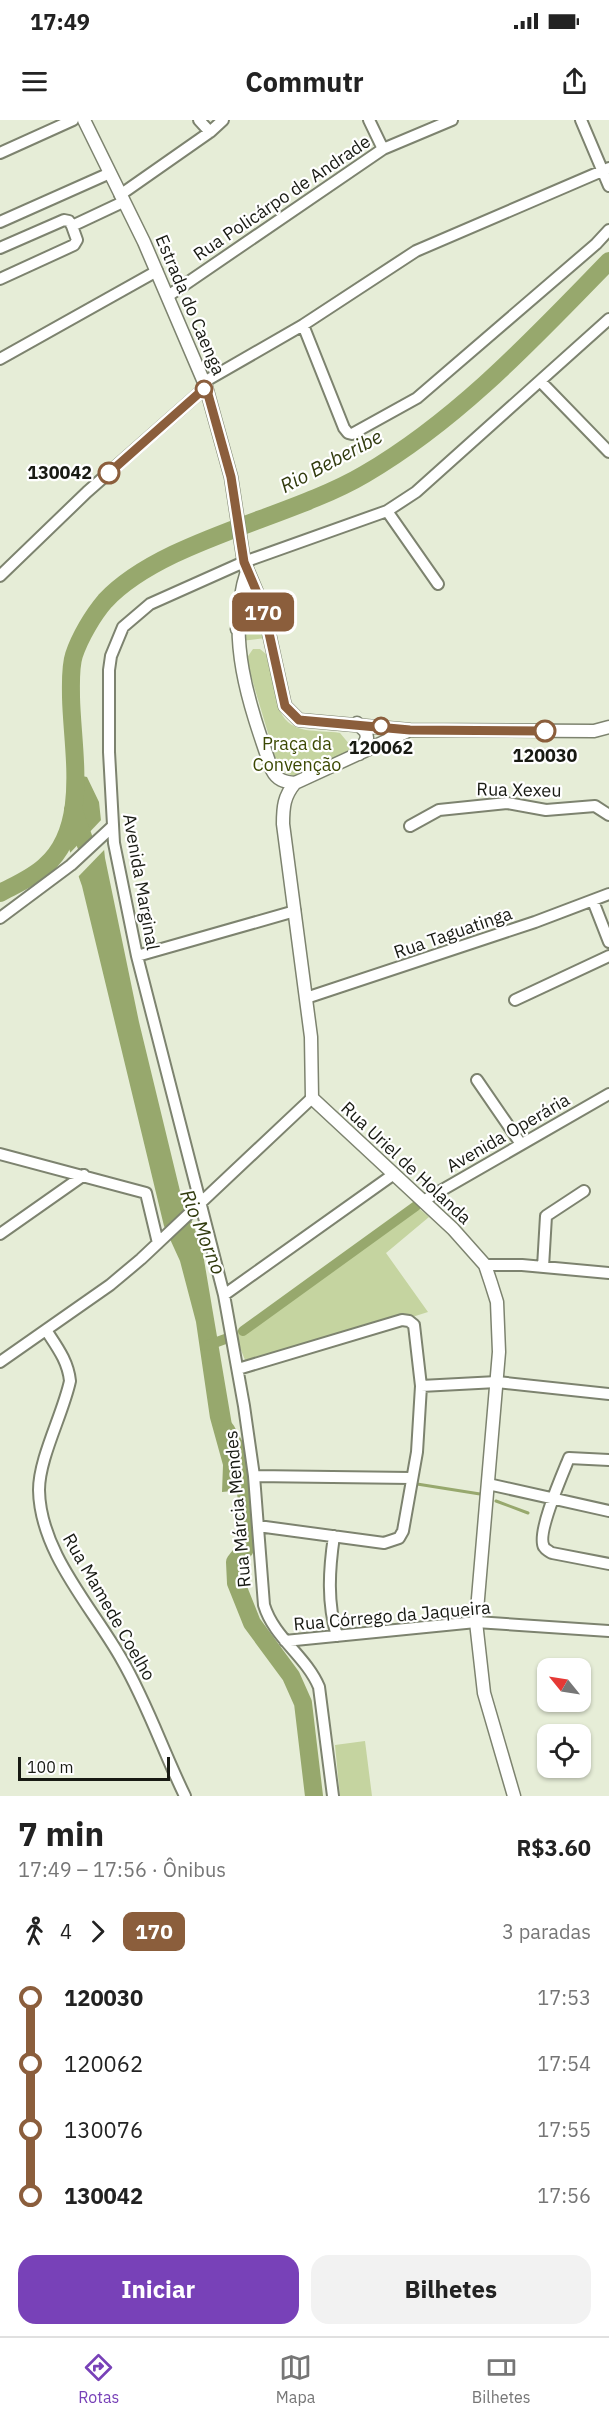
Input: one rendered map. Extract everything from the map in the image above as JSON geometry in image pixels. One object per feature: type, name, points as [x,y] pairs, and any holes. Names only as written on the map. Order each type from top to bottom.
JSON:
[{"type":"main road","name":"Estrada do Caenga","points":[[84,120],[157,271],[205,385],[231,477],[245,567]]},
{"type":"main road","points":[[245,567],[258,595],[267,624],[285,706],[299,720],[357,723],[410,730],[594,731],[609,727]]},
{"type":"main road","points":[[245,567],[240,590],[237,630],[244,681],[275,777],[283,782],[295,783]]},
{"type":"main road","points":[[237,630],[246,618],[253,616],[267,624]]},
{"type":"main road","points":[[357,723],[366,732],[367,738],[358,755]]},
{"type":"main road","points":[[312,1098],[313,1064],[283,824],[283,806],[287,793],[295,783],[410,730]]},
{"type":"main road","name":"Rua Uriel de Holanda","points":[[312,1098],[453,1229],[484,1265],[497,1302],[499,1323],[497,1382],[476,1623],[484,1693],[514,1796]]},
{"type":"street","points":[[0,153],[73,120]]},
{"type":"street","points":[[199,120],[210,132]]},
{"type":"street","points":[[72,226],[122,198],[223,120]]},
{"type":"street","points":[[369,120],[383,149]]},
{"type":"street","name":"Rua Policárpo de Andrade","points":[[168,296],[383,149],[452,120]]},
{"type":"street","points":[[581,120],[606,170],[609,186]]},
{"type":"street","points":[[1,574],[205,385],[303,325],[416,251],[606,170]]},
{"type":"street","points":[[0,222],[110,173]]},
{"type":"street","points":[[0,248],[64,220],[69,221],[77,240],[74,245],[0,279]]},
{"type":"street","points":[[303,325],[344,428],[352,434],[410,403],[596,244],[609,230]]},
{"type":"street","points":[[0,359],[157,271]]},
{"type":"street","name":"Avenida Marginal","points":[[196,1208],[110,829],[108,683],[111,656],[120,634],[130,618],[150,604],[387,510],[416,492],[609,319]]},
{"type":"street","points":[[541,382],[609,452]]},
{"type":"street","points":[[387,510],[438,584]]},
{"type":"street","name":"Rua Xexeu","points":[[410,826],[439,810],[507,803],[546,810],[595,806],[609,815]]},
{"type":"street","points":[[0,918],[71,865],[110,829]]},
{"type":"street","name":"Rua Taguatinga","points":[[306,998],[349,986],[609,894]]},
{"type":"street","points":[[593,901],[609,942]]},
{"type":"street","points":[[137,956],[295,911]]},
{"type":"street","points":[[515,1000],[609,956]]},
{"type":"street","points":[[477,1080],[521,1144]]},
{"type":"street","name":"Avenida Operária","points":[[423,1201],[609,1094]]},
{"type":"street","points":[[0,1362],[110,1285],[162,1240],[312,1098]]},
{"type":"street","points":[[0,1154],[147,1193],[162,1240]]},
{"type":"street","points":[[224,1295],[394,1174]]},
{"type":"street","points":[[0,1234],[84,1175]]},
{"type":"street","points":[[543,1267],[546,1216],[584,1191]]},
{"type":"street","name":"Rua Márcia Mendes","points":[[196,1208],[224,1295],[238,1369],[254,1476],[264,1605],[267,1615],[313,1674],[319,1687],[333,1796]]},
{"type":"street","points":[[484,1265],[609,1273]]},
{"type":"street","points":[[238,1369],[391,1323],[409,1321],[414,1325],[421,1386],[417,1452],[403,1531],[399,1538],[384,1543],[258,1526]]},
{"type":"street","name":"Rua Mamede Coelho","points":[[46,1330],[62,1354],[70,1381],[39,1488],[45,1521],[53,1546],[136,1686],[185,1796]]},
{"type":"street","points":[[421,1386],[497,1382],[609,1394]]},
{"type":"street","points":[[609,1460],[569,1458],[553,1498],[542,1539],[544,1547],[552,1553],[609,1564]]},
{"type":"street","points":[[254,1476],[411,1478]]},
{"type":"street","points":[[488,1484],[609,1511]]},
{"type":"street","points":[[334,1536],[330,1563],[330,1591],[331,1616],[337,1636]]},
{"type":"street","name":"Rua Córrego da Jaqueira","points":[[285,1641],[476,1623],[609,1631]]},
{"type":"green space","points":[[249,584],[265,638],[241,641]]},
{"type":"green space","name":"Praça da Convenção","points":[[253,649],[260,649],[266,654],[280,711],[285,719],[298,728],[340,733],[350,745],[348,754],[296,777],[279,770],[246,659]]},
{"type":"green space","points":[[415,1205],[429,1217],[386,1253],[428,1312],[409,1318],[401,1317],[245,1360],[234,1333]]},
{"type":"green space","points":[[365,1741],[372,1796],[340,1796],[335,1745]]},
{"type":"shaded area","points":[[82,776],[87,777],[99,802],[105,858],[139,1022],[180,1191],[202,1248],[243,1490],[222,1492],[223,1465],[210,1418],[196,1322],[180,1261],[164,1226],[82,886],[68,846],[78,824]]},
{"type":"pier","points":[[102,819],[107,847],[76,879],[70,853]]},
{"type":"waterway","name":"Rio Beberibe","points":[[0,893],[29,878],[45,866],[59,850],[68,831],[75,787],[72,665],[83,634],[105,601],[130,580],[159,562],[229,531],[335,490],[399,452],[464,403],[494,376],[609,261]]},
{"type":"waterway","name":"Rio Morno","points":[[73,809],[86,845]]},
{"type":"waterway","points":[[243,1331],[416,1206]]},
{"type":"waterway","points":[[206,1346],[228,1338]]},
{"type":"waterway","name":"Rio Morno","points":[[226,1430],[239,1454],[240,1478],[245,1486],[247,1500],[245,1549],[235,1562],[236,1583],[252,1623],[291,1676],[303,1703],[314,1796]]},
{"type":"waterway","points":[[417,1484],[480,1494]]},
{"type":"waterway","points":[[496,1501],[528,1513]]},
{"type":"bus line","name":"170","points":[[109,473],[206,387],[231,477],[246,572],[258,595],[267,624],[282,695],[290,713],[299,720],[357,723],[410,730],[545,731]]},
{"type":"place","name":"130042","points":[[109,473]]},
{"type":"place","name":"120062","points":[[381,726]]},
{"type":"place","name":"120030","points":[[545,731]]}]
